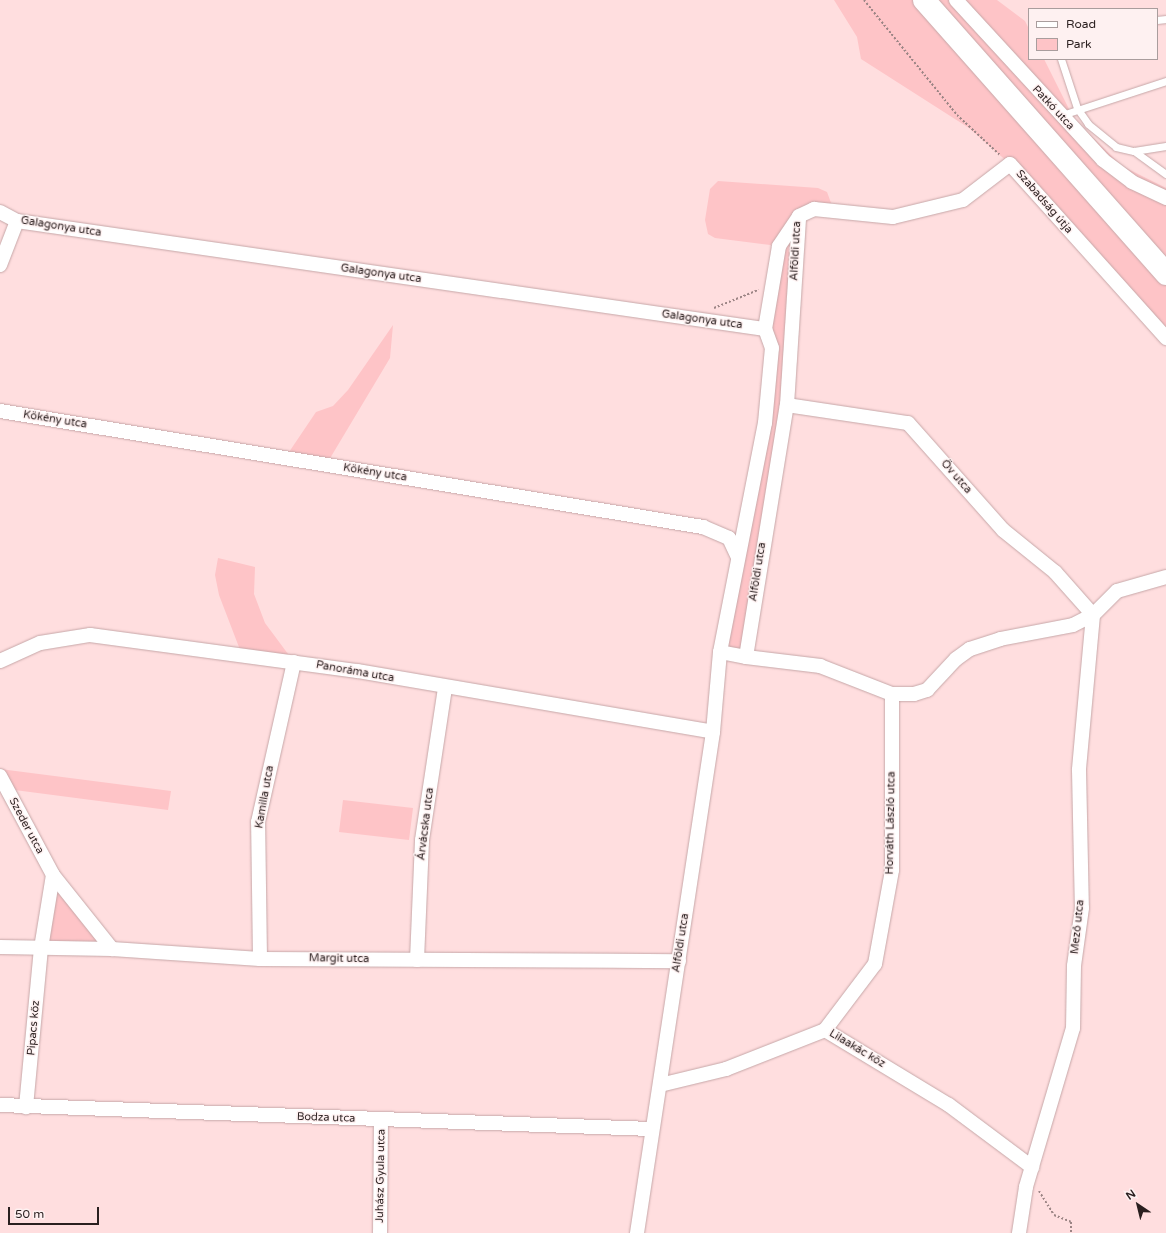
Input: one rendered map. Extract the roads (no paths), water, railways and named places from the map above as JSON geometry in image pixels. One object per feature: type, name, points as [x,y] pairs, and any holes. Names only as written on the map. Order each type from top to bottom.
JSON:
[{"type":"main road","points":[[924,0],[1166,274]]},
{"type":"street","name":"Patkó utca","points":[[956,0],[1059,116],[1114,170],[1166,198]]},
{"type":"street","name":"Szabadság útja","points":[[799,216],[814,209],[893,217],[963,200],[1010,164],[1166,338]]},
{"type":"street","name":"Galagonya utca","points":[[0,212],[17,221],[764,329]]},
{"type":"street","name":"Alföldi utca","points":[[637,1233],[651,1129],[660,1085],[713,732],[720,652],[737,555],[770,388],[772,348],[764,329],[779,246],[799,216]]},
{"type":"street","name":"Alföldi utca","points":[[746,657],[787,405],[799,216]]},
{"type":"street","points":[[0,265],[17,221]]},
{"type":"street","name":"Öv utca","points":[[787,405],[908,423],[1003,530],[1055,572],[1082,598],[1093,615]]},
{"type":"street","name":"Kökény utca","points":[[0,411],[703,527],[729,538],[737,555]]},
{"type":"street","points":[[720,652],[746,657],[820,666],[892,694],[914,694],[927,690],[956,659],[970,650],[1000,639],[1073,625],[1093,615],[1101,603],[1117,591],[1166,577]]},
{"type":"street","name":"Mező utca","points":[[1019,1233],[1032,1167],[1073,1028],[1074,966],[1082,908],[1080,770],[1093,615]]},
{"type":"street","name":"Panoráma utca","points":[[0,661],[40,643],[90,635],[294,662],[713,732]]},
{"type":"street","name":"Kamilla utca","points":[[260,959],[258,822],[294,662]]},
{"type":"street","name":"Árvácska utca","points":[[417,960],[422,840],[445,688]]},
{"type":"street","name":"Horváth László utca","points":[[825,1030],[875,964],[892,870],[892,694]]},
{"type":"street","name":"Szeder utca","points":[[0,776],[53,875],[112,949]]},
{"type":"street","points":[[41,948],[53,875]]},
{"type":"street","name":"Margit utca","points":[[0,947],[112,949],[260,959],[679,960]]},
{"type":"street","name":"Pipacs köz","points":[[26,1107],[41,948]]},
{"type":"street","name":"Lilaakác köz","points":[[660,1085],[726,1070],[825,1030],[949,1105],[1032,1167]]},
{"type":"street","name":"Bodza utca","points":[[0,1105],[381,1120],[496,1121],[651,1129]]},
{"type":"street","name":"Juhász Gyula utca","points":[[380,1233],[381,1120]]},
{"type":"lane","points":[[1061,60],[1077,108],[1088,124],[1116,146],[1134,152],[1166,174]]},
{"type":"lane","points":[[1059,116],[1077,108],[1166,81]]},
{"type":"lane","points":[[1134,152],[1166,146]]}]
